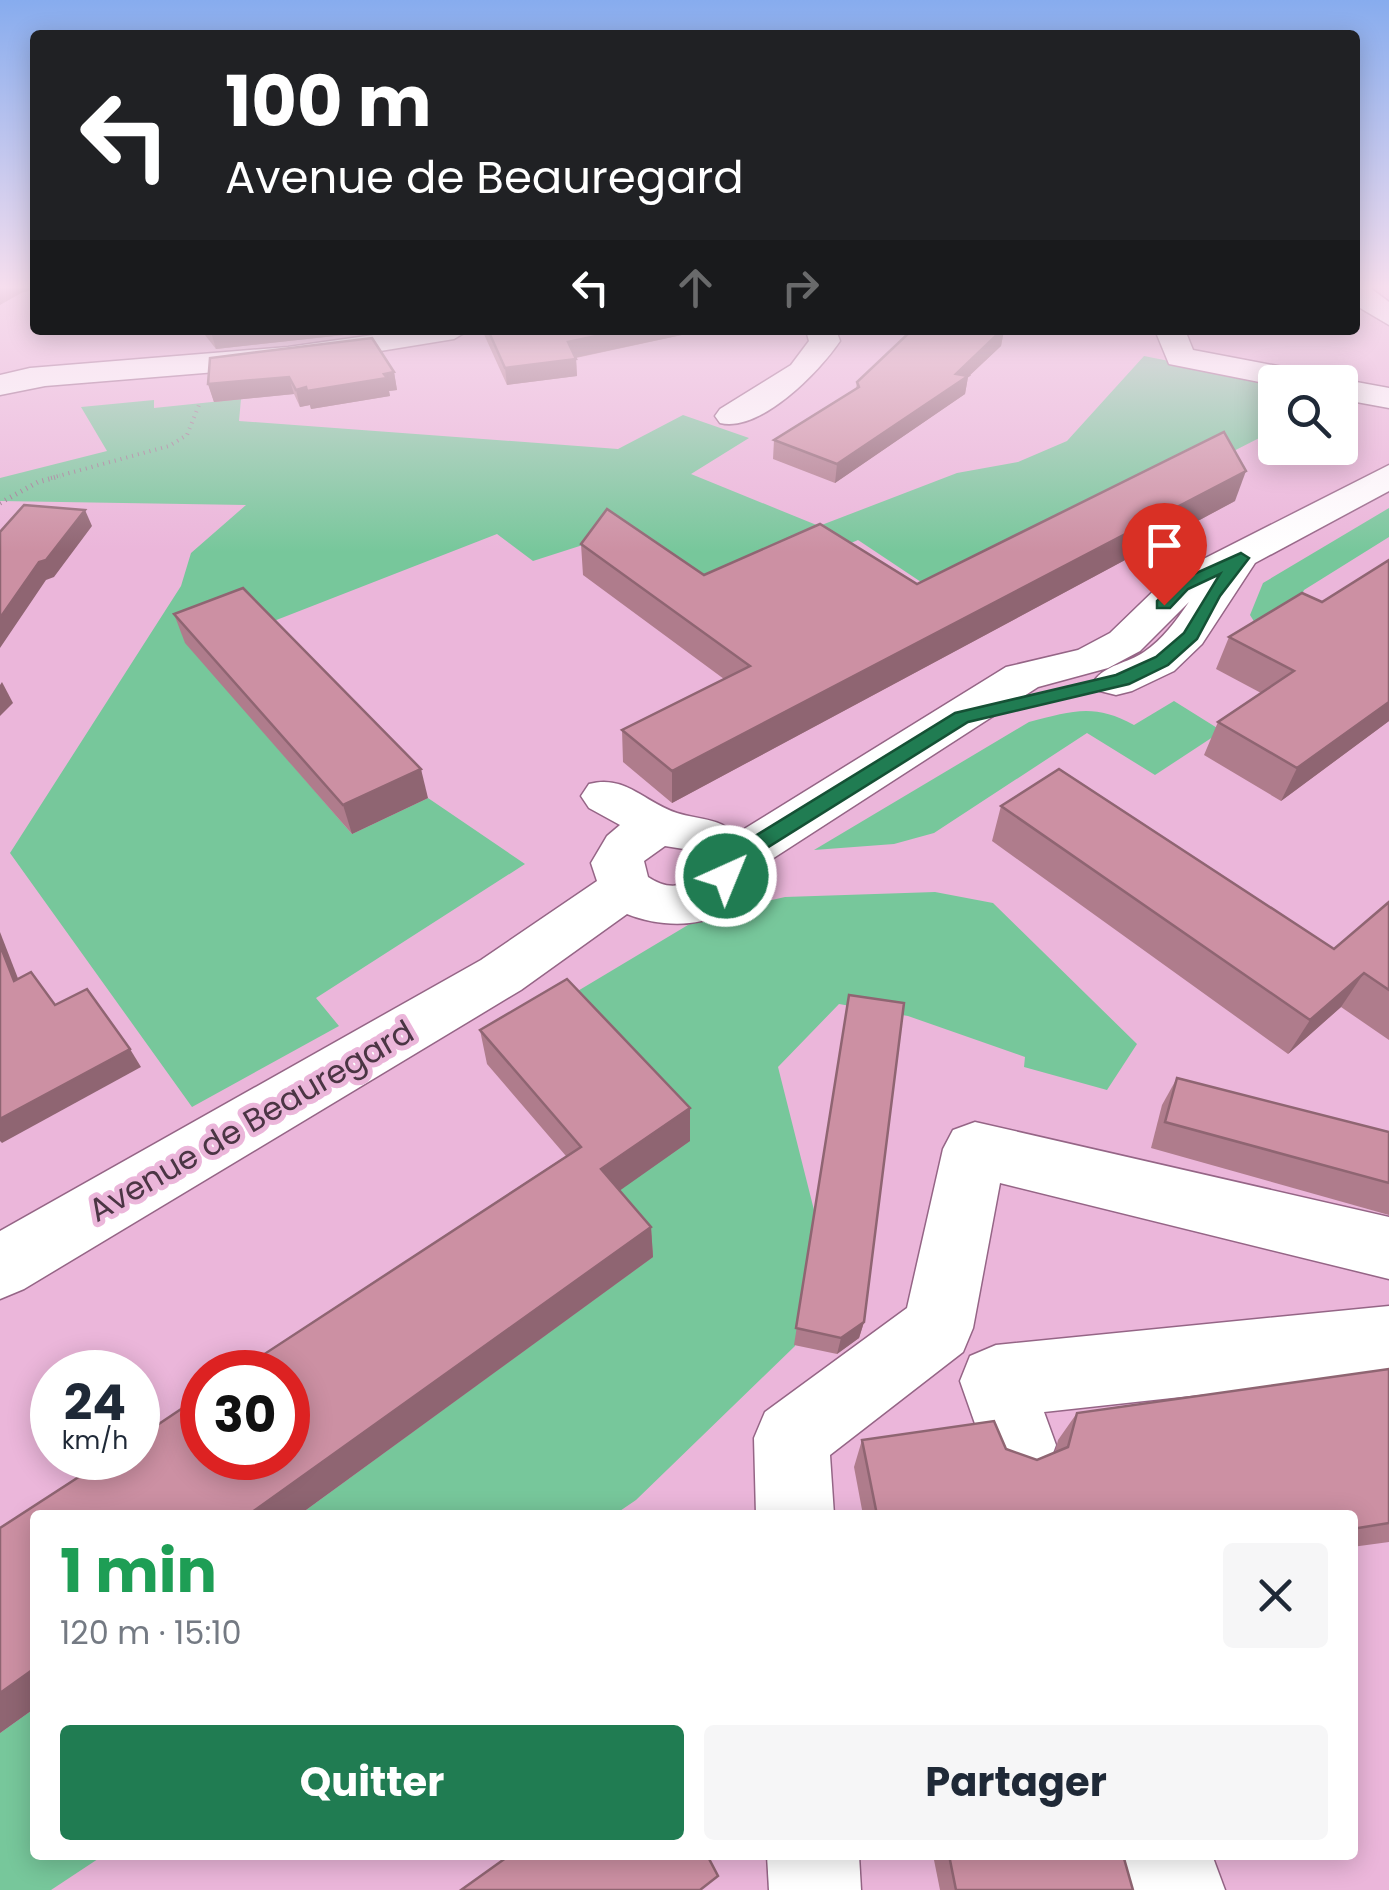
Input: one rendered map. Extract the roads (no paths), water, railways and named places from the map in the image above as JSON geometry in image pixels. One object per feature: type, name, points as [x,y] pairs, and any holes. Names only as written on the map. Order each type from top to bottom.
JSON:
[{"type":"street","points":[[0,385],[29,375]]},
{"type":"street","points":[[732,416],[797,375]]},
{"type":"street","points":[[1358,392],[1389,398]]},
{"type":"street","name":"Avenue de Beauregard","points":[[0,1267],[501,975],[669,862],[824,799],[961,717],[1122,680],[1162,661],[1191,636],[1212,595],[1241,558],[1389,476]]},
{"type":"street","points":[[795,1510],[791,1438],[938,1328],[975,1149],[1389,1248]]},
{"type":"street","points":[[1018,1445],[996,1380],[1389,1340]]},
{"type":"street","points":[[813,1860],[815,1890]]},
{"type":"street","points":[[1168,1860],[1179,1890]]}]
